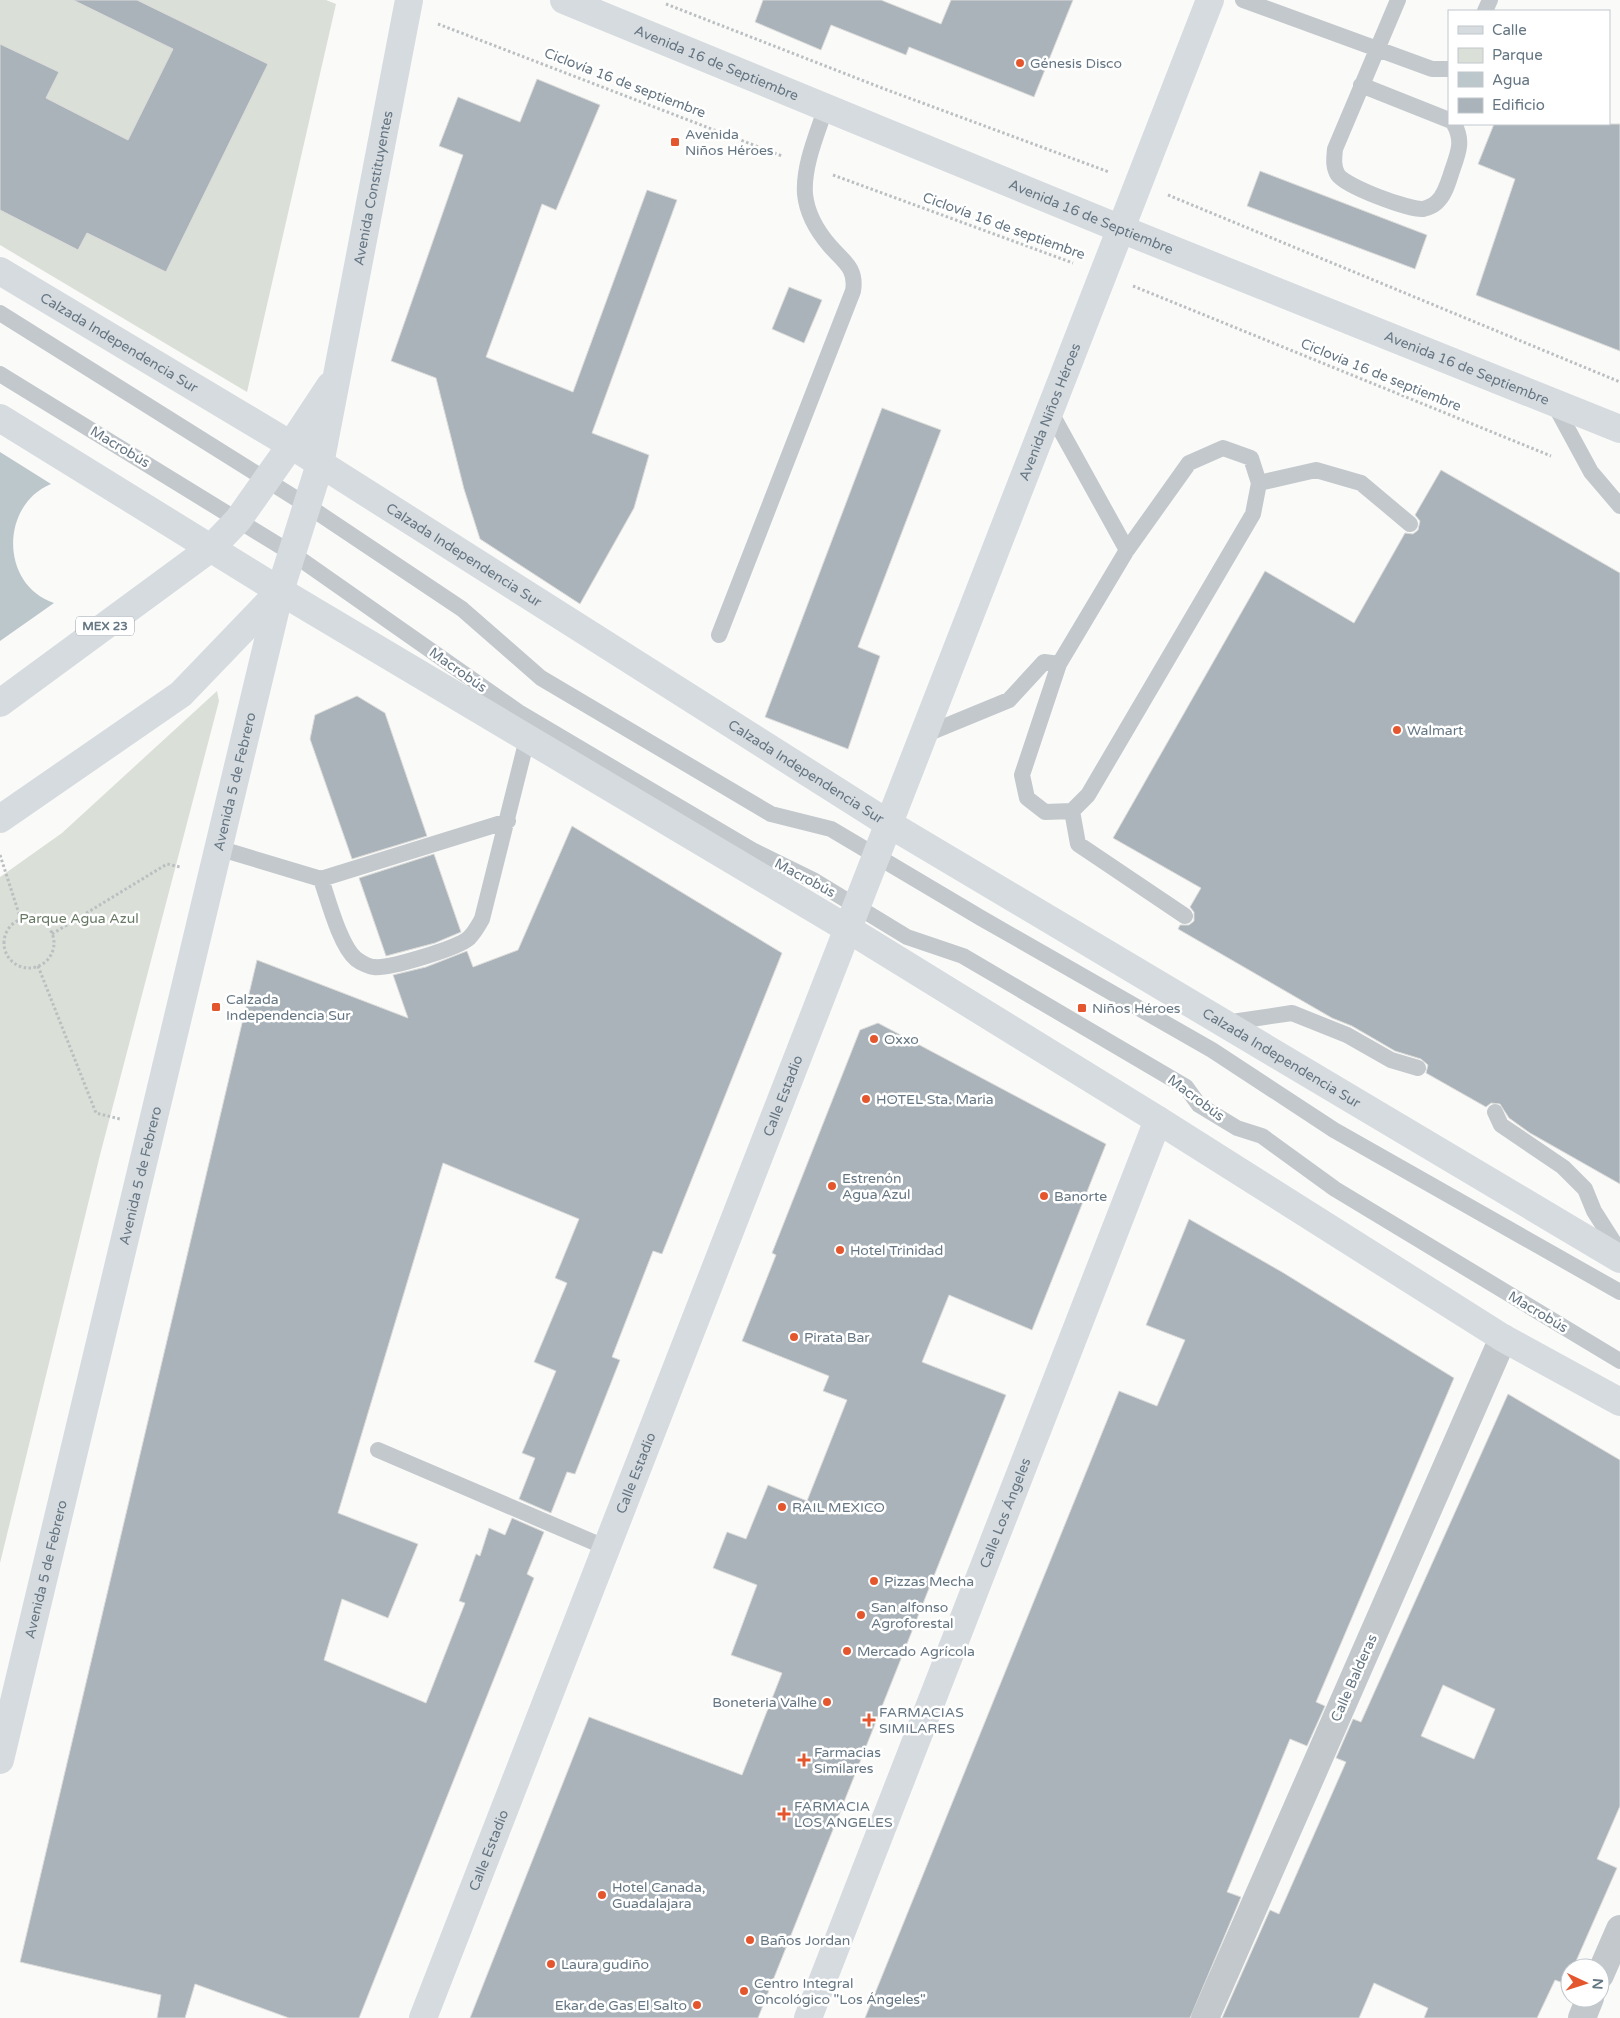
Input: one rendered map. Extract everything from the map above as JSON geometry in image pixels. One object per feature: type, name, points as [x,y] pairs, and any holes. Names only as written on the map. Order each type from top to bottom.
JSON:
[{"type":"main road","name":"Avenida 16 de Septiembre","points":[[564,0],[1121,229],[1620,429]]},
{"type":"main road","name":"Avenida Niños Héroes","points":[[876,856],[1210,0]]},
{"type":"main road","name":"Avenida Constituyentes","points":[[308,506],[320,464],[408,6]]},
{"type":"main road","name":"Calzada Independencia Sur","points":[[0,271],[291,445],[889,824],[1222,1024],[1620,1259]]},
{"type":"main road","name":"Avenida Constituyentes","points":[[291,445],[336,376]]},
{"type":"main road","points":[[0,418],[280,591],[527,739],[852,918],[1158,1120],[1503,1338],[1620,1402]]},
{"type":"main road","name":"MEX 23","points":[[0,703],[211,548],[238,520],[291,445]]},
{"type":"main road","name":"Avenida 5 de Febrero","points":[[0,1760],[280,591],[308,506]]},
{"type":"main road","points":[[0,820],[181,694],[280,591]]},
{"type":"main road","name":"Calle Estadio","points":[[423,2018],[876,856]]},
{"type":"main road","name":"Calle Los Ángeles","points":[[808,2018],[1158,1120]]},
{"type":"street","name":"Calle Balderas","points":[[1205,2018],[1503,1338]]},
{"type":"street","points":[[1607,1958],[1620,1928]]},
{"type":"lane","points":[[1243,0],[1432,69],[1448,69]]},
{"type":"lane","points":[[1398,0],[1335,149],[1333,163],[1339,176],[1350,184],[1411,207],[1425,209],[1437,202],[1445,191],[1459,150],[1460,136],[1454,125]]},
{"type":"lane","points":[[1361,85],[1448,120]]},
{"type":"lane","points":[[718,635],[854,286],[852,271],[847,262],[830,246],[813,223],[805,194],[808,166],[826,108]]},
{"type":"lane","points":[[0,313],[308,506],[462,609],[541,678],[772,814],[831,829],[1212,1050],[1334,1130],[1620,1292]]},
{"type":"lane","name":"Macrobús","points":[[0,374],[293,554],[520,713],[752,850],[814,881],[852,918],[963,956],[1186,1087],[1199,1105],[1237,1128],[1262,1136],[1335,1189],[1620,1361]]},
{"type":"lane","points":[[1553,402],[1591,472],[1620,506]]},
{"type":"lane","points":[[1050,411],[1127,550]]},
{"type":"lane","points":[[1223,448],[1251,458],[1259,483],[1253,514],[1088,795],[1072,811],[1045,812],[1027,798],[1022,775],[1059,664],[1127,550],[1190,463],[1223,448]]},
{"type":"lane","points":[[1259,483],[1316,470],[1361,483],[1410,524]]},
{"type":"lane","points":[[924,735],[1009,700],[1044,662],[1059,664]]},
{"type":"lane","points":[[321,879],[345,944],[356,959],[373,967],[391,966],[468,939],[482,919],[527,739]]},
{"type":"lane","points":[[1072,811],[1078,844],[1185,916]]},
{"type":"lane","points":[[216,860],[321,879],[508,821]]},
{"type":"lane","points":[[1222,1024],[1292,1013],[1347,1035],[1391,1060],[1418,1068]]},
{"type":"lane","points":[[1495,1112],[1501,1125],[1563,1166],[1585,1189],[1594,1211],[1620,1252]]},
{"type":"lane","points":[[378,1450],[607,1548]]},
{"type":"path","name":"Ciclovía 16 de septiembre","points":[[408,6],[808,166],[1103,274],[1591,472]]},
{"type":"path","points":[[0,855],[21,920]]},
{"type":"path","points":[[52,934],[167,864],[216,860]]},
{"type":"path","points":[[32,918],[41,920],[52,934],[54,948],[46,961],[38,966],[25,968],[17,965],[6,953],[2,945],[7,930],[12,924],[21,920],[32,918]]},
{"type":"path","points":[[38,966],[96,1113],[152,1127]]},
{"type":"green space","points":[[0,0],[326,0],[336,4],[247,392],[0,245]]},
{"type":"green space","name":"Parque Agua Azul","points":[[217,691],[219,701],[100,1155],[0,1563],[0,877],[62,833]]},
{"type":"water","points":[[0,452],[51,484],[34,494],[22,509],[15,526],[13,545],[16,563],[24,580],[36,594],[54,603],[0,641]]},
{"type":"building","points":[[73,0],[137,0],[268,64],[166,272],[87,233],[78,250],[0,210],[0,44],[59,72],[46,98],[128,140],[173,49]]},
{"type":"building","points":[[763,0],[881,0],[941,24],[951,0],[1073,0],[1034,97],[909,47],[906,55],[831,25],[821,50],[755,22]]},
{"type":"building","points":[[537,79],[600,105],[556,210],[542,204],[486,357],[573,392],[647,190],[677,200],[592,433],[649,455],[634,508],[580,604],[480,539],[464,489],[436,378],[391,361],[463,155],[439,146],[458,97],[520,122]]},
{"type":"building","points":[[1620,124],[1620,351],[1476,295],[1515,179],[1478,164],[1494,125]]},
{"type":"building","points":[[1260,171],[1427,235],[1415,269],[1247,206]]},
{"type":"building","points":[[789,287],[822,300],[804,343],[772,329]]},
{"type":"building","points":[[882,408],[941,430],[858,647],[880,656],[848,749],[765,717]]},
{"type":"building","name":"Walmart","points":[[1441,470],[1620,573],[1620,1184],[1530,1133],[1509,1118],[1500,1104],[1491,1103],[1486,1107],[1426,1073],[1428,1065],[1421,1059],[1395,1051],[1352,1026],[1332,1018],[1178,929],[1180,925],[1189,925],[1194,921],[1194,912],[1190,907],[1201,888],[1113,838],[1265,571],[1354,623],[1405,533],[1413,534],[1418,530],[1420,521],[1415,515]]},
{"type":"building","points":[[357,696],[385,713],[427,836],[352,859],[310,739],[315,715]]},
{"type":"building","points":[[572,826],[782,953],[662,1254],[653,1251],[612,1357],[620,1360],[575,1474],[567,1472],[551,1513],[519,1499],[535,1458],[522,1453],[556,1371],[534,1362],[567,1283],[555,1278],[579,1219],[443,1163],[338,1513],[418,1544],[388,1618],[342,1599],[324,1660],[426,1703],[465,1603],[459,1601],[476,1554],[480,1556],[489,1528],[505,1535],[512,1518],[544,1532],[527,1574],[534,1578],[359,2018],[289,2018],[195,1984],[185,2018],[157,2018],[161,1995],[20,1962],[257,960],[408,1018],[393,975],[426,967],[467,951],[473,967],[518,950]]},
{"type":"building","points":[[434,854],[461,932],[435,943],[386,956],[359,878]]},
{"type":"building","points":[[878,1023],[1106,1144],[1032,1330],[949,1295],[922,1362],[1006,1395],[758,2018],[470,2018],[589,1717],[742,1775],[782,1673],[731,1655],[757,1585],[713,1568],[727,1532],[746,1539],[768,1485],[807,1501],[847,1400],[823,1391],[829,1376],[742,1341],[776,1255],[772,1253],[860,1030]]},
{"type":"building","points":[[1189,1219],[1282,1272],[1454,1378],[1316,1702],[1325,1706],[1307,1746],[1290,1739],[1227,1892],[1241,1897],[1190,2018],[865,2018],[1119,1391],[1157,1406],[1185,1340],[1146,1325]]},
{"type":"building","points":[[1508,1394],[1620,1460],[1620,1806],[1597,1859],[1617,1868],[1577,1958],[1560,1958],[1560,1982],[1555,1980],[1537,2018],[1424,2018],[1428,2008],[1374,1983],[1359,2018],[1222,2018],[1270,1910],[1279,1914],[1346,1762],[1336,1758],[1353,1719],[1361,1722]],"holes":[[[1443,1685],[1495,1709],[1474,1759],[1421,1736]]]},
{"type":"place","name":"Génesis Disco","points":[[1020,63]]},
{"type":"place","name":"Avenida Niños Héroes","points":[[675,142]]},
{"type":"place","name":"Walmart","points":[[1397,730]]},
{"type":"place","name":"Calzada Independencia Sur","points":[[216,1007]]},
{"type":"place","name":"Niños Héroes","points":[[1082,1008]]},
{"type":"place","name":"Oxxo","points":[[874,1039]]},
{"type":"place","name":"HOTEL Sta. Maria","points":[[866,1099]]},
{"type":"place","name":"Estrenón Agua Azul","points":[[832,1186]]},
{"type":"place","name":"Banorte","points":[[1044,1196]]},
{"type":"place","name":"Hotel Trinidad","points":[[840,1250]]},
{"type":"place","name":"Pirata Bar","points":[[794,1337]]},
{"type":"place","name":"RAIL MEXICO","points":[[782,1507]]},
{"type":"place","name":"Pizzas Mecha","points":[[874,1581]]},
{"type":"place","name":"San alfonso Agroforestal","points":[[861,1615]]},
{"type":"place","name":"Mercado Agrícola","points":[[847,1651]]},
{"type":"place","name":"Boneteria Valhe","points":[[827,1702]]},
{"type":"place","name":"FARMACIAS SIMILARES","points":[[869,1720]]},
{"type":"place","name":"Farmacias Similares","points":[[804,1760]]},
{"type":"place","name":"FARMACIA LOS ANGELES","points":[[784,1814]]},
{"type":"place","name":"Hotel Canada, Guadalajara","points":[[602,1895]]},
{"type":"place","name":"Baños Jordan","points":[[750,1940]]},
{"type":"place","name":"Laura gudiño","points":[[551,1964]]},
{"type":"place","name":"Centro Integral Oncológico \"Los Ángeles\"","points":[[744,1991]]},
{"type":"place","name":"Ekar de Gas El Salto","points":[[697,2005]]}]
